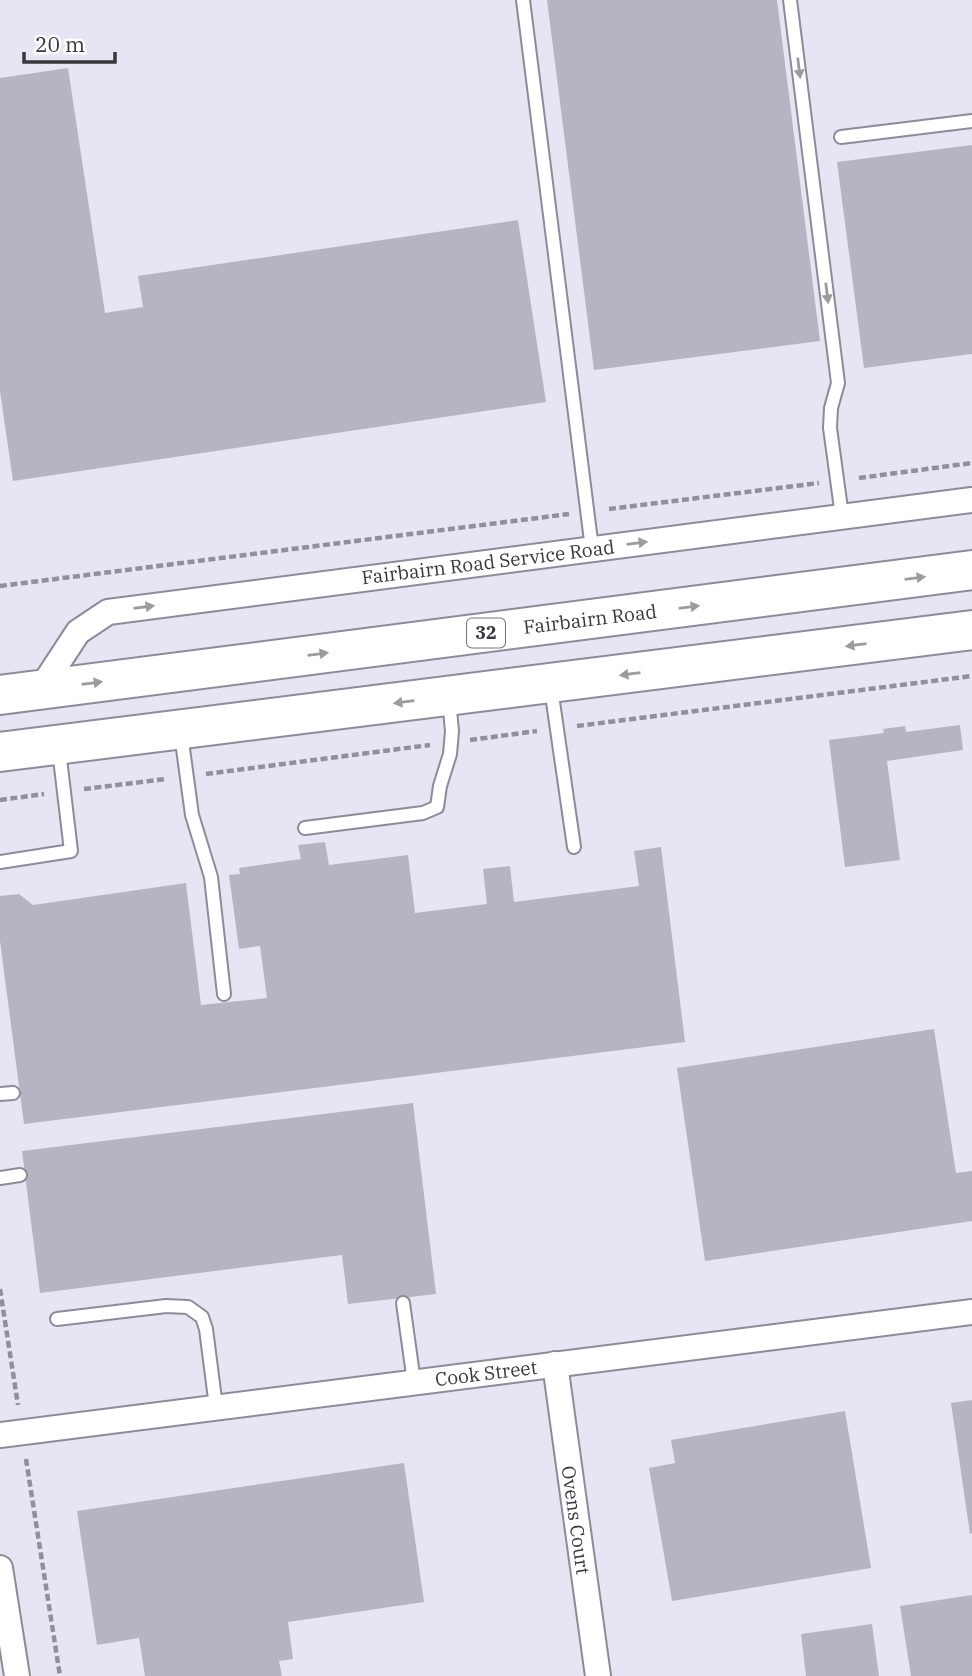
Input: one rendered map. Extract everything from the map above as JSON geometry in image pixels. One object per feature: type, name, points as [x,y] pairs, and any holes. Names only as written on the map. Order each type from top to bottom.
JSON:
[{"type":"main road","name":"Fairbairn Road","points":[[0,695],[972,570]]},
{"type":"main road","points":[[0,752],[972,630]]},
{"type":"street","name":"Fairbairn Road Service Road","points":[[40,690],[78,632],[108,611],[972,500]]},
{"type":"street","name":"Cook Street","points":[[11,1433],[972,1312]]},
{"type":"street","name":"Ovens Court","points":[[555,1364],[598,1676]]},
{"type":"street","points":[[0,1569],[17,1676]]},
{"type":"lane","points":[[523,0],[592,549]]},
{"type":"lane","points":[[790,0],[838,383],[831,408],[830,428],[842,516]]},
{"type":"lane","points":[[841,137],[972,121]]},
{"type":"lane","points":[[551,684],[574,847]]},
{"type":"lane","points":[[305,828],[423,813],[437,807],[451,742],[449,696]]},
{"type":"lane","points":[[180,731],[192,814],[211,877],[224,994]]},
{"type":"lane","points":[[0,862],[71,851],[58,745]]},
{"type":"lane","points":[[0,1178],[20,1175]]},
{"type":"lane","points":[[403,1303],[414,1382]]},
{"type":"lane","points":[[57,1319],[166,1306],[188,1307],[202,1317],[206,1329],[216,1407]]},
{"type":"path","points":[[0,586],[972,463]]},
{"type":"path","points":[[0,800],[972,676]]},
{"type":"path","points":[[0,1289],[11,1433],[60,1676]]},
{"type":"building","points":[[547,0],[777,0],[820,341],[594,370]]},
{"type":"building","points":[[68,68],[105,313],[143,307],[138,276],[518,220],[546,402],[13,481],[0,391],[0,78]]},
{"type":"building","points":[[972,145],[972,354],[864,368],[837,162]]},
{"type":"building","points":[[960,725],[963,750],[887,761],[900,860],[845,867],[829,740],[884,733],[883,729],[905,726],[906,732]]},
{"type":"building","points":[[325,842],[329,865],[408,855],[415,913],[487,904],[483,869],[510,866],[514,902],[639,886],[634,851],[661,847],[685,1042],[24,1124],[0,941],[0,896],[19,894],[33,905],[186,883],[201,1005],[267,998],[260,946],[239,949],[229,875],[240,874],[239,868],[301,859],[298,845]]},
{"type":"building","points":[[934,1029],[956,1173],[972,1171],[972,1221],[705,1261],[677,1068]]},
{"type":"building","points":[[413,1103],[436,1294],[348,1304],[342,1255],[40,1293],[22,1151]]},
{"type":"building","points":[[972,1400],[972,1533],[970,1534],[951,1403]]},
{"type":"building","points":[[845,1411],[871,1568],[672,1601],[649,1468],[675,1463],[671,1440]]},
{"type":"building","points":[[404,1463],[424,1602],[288,1622],[293,1659],[279,1661],[282,1676],[145,1676],[139,1638],[97,1645],[77,1511]]},
{"type":"building","points":[[972,1595],[972,1676],[911,1676],[900,1606]]},
{"type":"building","points":[[872,1624],[879,1676],[806,1676],[801,1634]]}]
